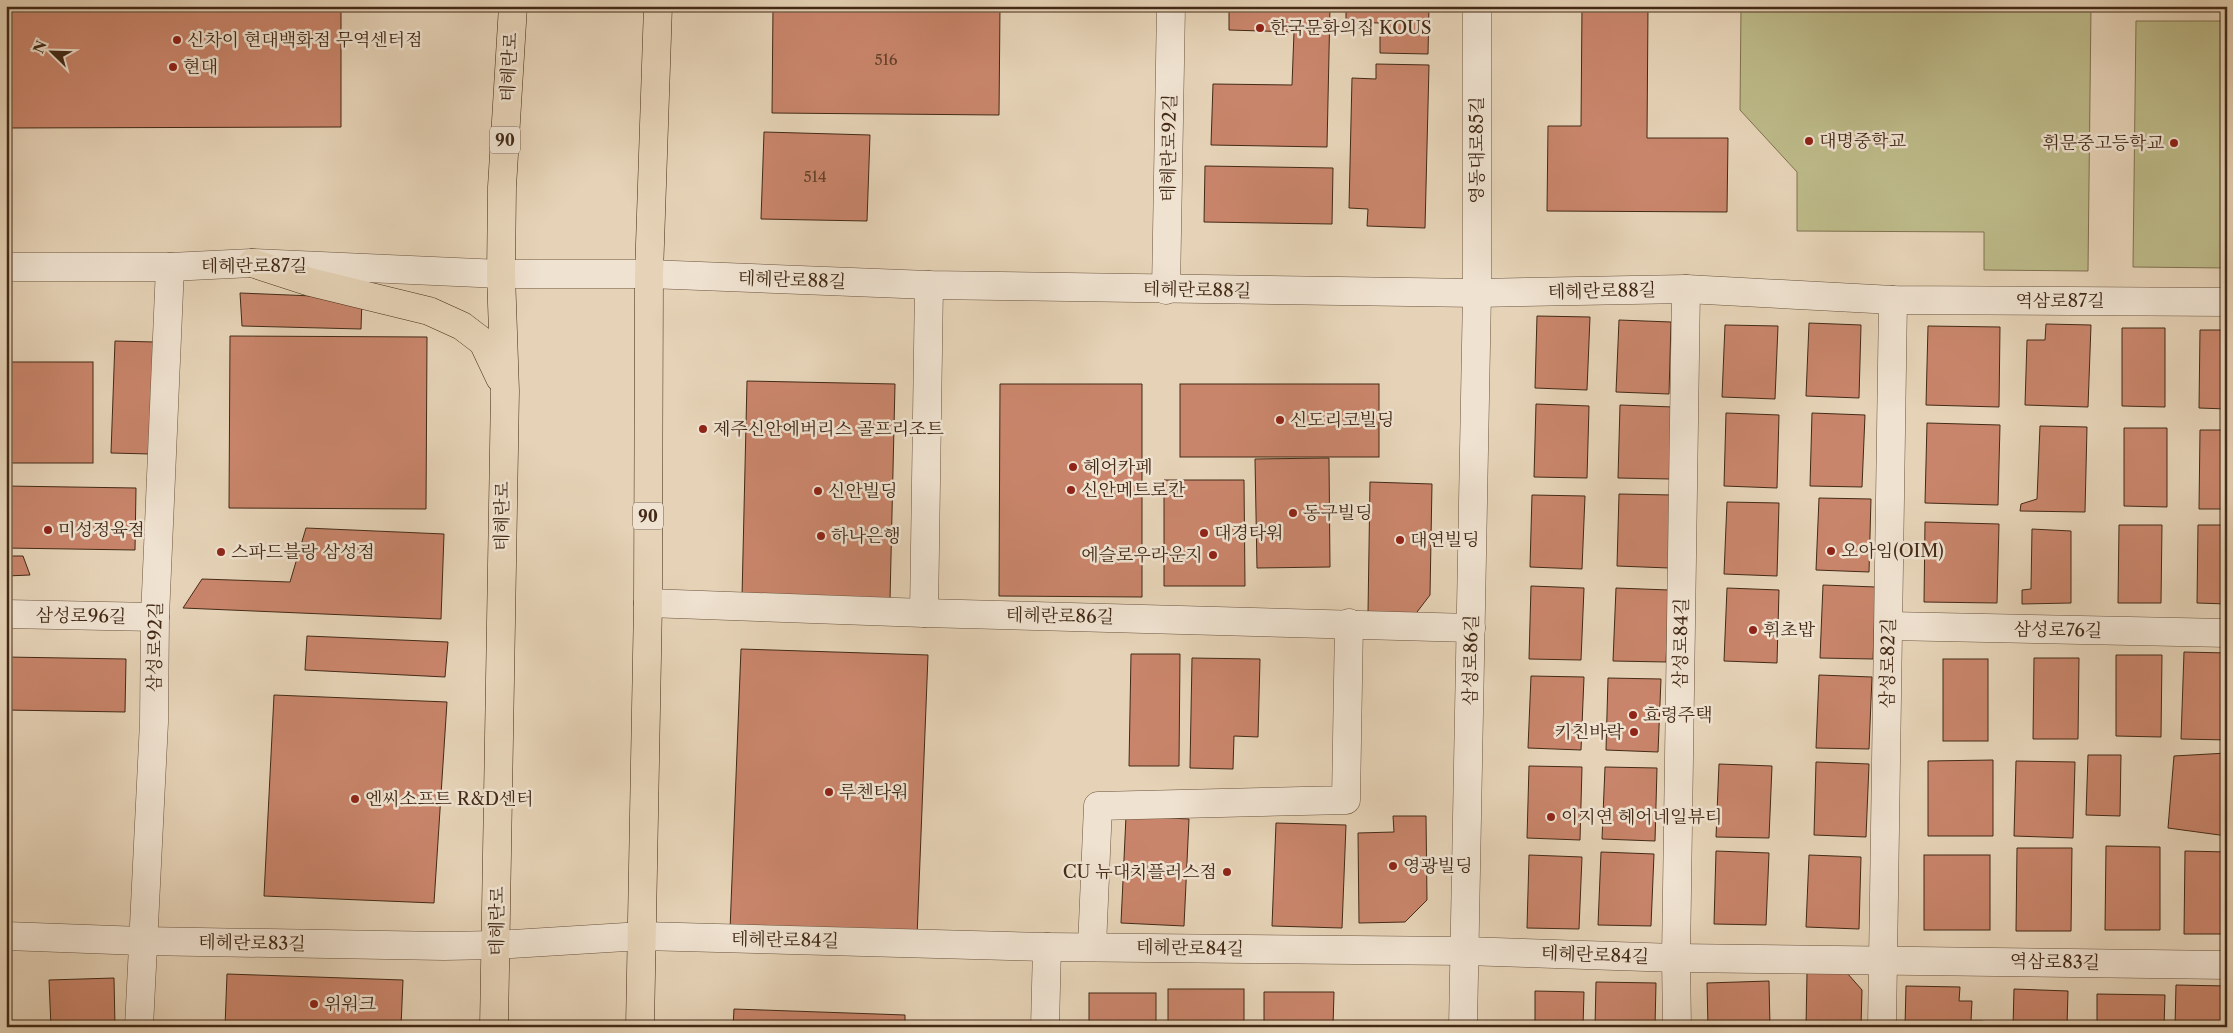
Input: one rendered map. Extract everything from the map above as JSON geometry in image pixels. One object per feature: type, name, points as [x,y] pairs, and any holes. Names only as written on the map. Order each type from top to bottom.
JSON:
[{"type":"main road","name":"테헤란로","points":[[494,1027],[497,945],[505,391],[501,274],[502,187],[513,6]]},
{"type":"main road","name":"90","points":[[640,1027],[648,603],[648,274],[658,6]]},
{"type":"main road","points":[[252,263],[310,282],[410,304],[449,320],[483,342],[505,391]]},
{"type":"street","name":"테헤란로92길","points":[[1166,290],[1171,6]]},
{"type":"street","name":"영동대로85길","points":[[1477,293],[1478,6]]},
{"type":"street","name":"테헤란로87길","points":[[6,267],[170,267],[252,263],[501,274]]},
{"type":"street","name":"삼성로92길","points":[[139,1027],[154,722],[155,617],[170,267]]},
{"type":"street","name":"테헤란로88길","points":[[501,274],[648,274],[930,286],[1166,290],[1477,293],[1686,289],[1893,300]]},
{"type":"street","points":[[924,613],[930,286]]},
{"type":"street","name":"삼성로84길","points":[[1677,1027],[1676,958],[1686,289]]},
{"type":"street","name":"삼성로86길","points":[[1463,1027],[1477,293]]},
{"type":"street","name":"역삼로87길","points":[[1893,300],[2227,302]]},
{"type":"street","name":"삼성로82길","points":[[1882,1027],[1893,300]]},
{"type":"street","name":"테헤란로86길","points":[[648,603],[924,613],[1472,628]]},
{"type":"street","name":"삼성로96길","points":[[6,614],[155,617]]},
{"type":"street","points":[[1092,947],[1098,806],[1346,800],[1349,624]]},
{"type":"street","name":"삼성로76길","points":[[1889,626],[2227,633]]},
{"type":"street","name":"테헤란로83길","points":[[6,936],[142,941],[497,945]]},
{"type":"street","name":"테헤란로84길","points":[[497,945],[642,936],[1047,947],[1465,951],[1676,958],[1884,959]]},
{"type":"street","points":[[1045,1027],[1047,947]]},
{"type":"street","name":"역삼로83길","points":[[1884,959],[2227,965]]},
{"type":"shaded area","points":[[1741,6],[2091,6],[2088,271],[1984,270],[1984,232],[1797,231],[1797,172],[1740,110]]},
{"type":"shaded area","name":"휘문중고등학교","points":[[2136,21],[2227,21],[2227,268],[2133,267]]},
{"type":"building","name":"현대","points":[[6,6],[341,6],[341,127],[6,128]]},
{"type":"building","points":[[773,6],[1000,6],[999,115],[772,113]]},
{"type":"building","points":[[1229,6],[1330,6],[1327,147],[1211,145],[1213,84],[1292,85],[1294,32],[1229,30]]},
{"type":"building","points":[[1346,6],[1429,6],[1428,54],[1380,53],[1380,23],[1346,22]]},
{"type":"building","points":[[1582,6],[1648,6],[1647,138],[1728,138],[1727,212],[1547,211],[1548,126],[1581,126]]},
{"type":"building","points":[[1376,64],[1429,65],[1425,228],[1367,226],[1368,209],[1349,208],[1352,78],[1376,79]]},
{"type":"building","points":[[764,132],[870,135],[867,221],[761,219]]},
{"type":"building","points":[[1205,166],[1333,168],[1332,224],[1204,222]]},
{"type":"building","points":[[240,293],[362,298],[361,329],[242,326]]},
{"type":"building","points":[[1537,316],[1590,317],[1587,390],[1535,388]]},
{"type":"building","points":[[1619,320],[1671,322],[1669,394],[1616,392]]},
{"type":"building","points":[[1809,323],[1861,325],[1859,398],[1806,396]]},
{"type":"building","points":[[2046,324],[2091,325],[2088,407],[2025,405],[2027,340],[2045,340]]},
{"type":"building","points":[[1725,325],[1778,326],[1775,399],[1722,397]]},
{"type":"building","points":[[1928,326],[2000,327],[1999,407],[1926,405]]},
{"type":"building","points":[[2122,328],[2165,328],[2165,407],[2122,406]]},
{"type":"building","points":[[2200,330],[2227,330],[2227,409],[2199,408]]},
{"type":"building","points":[[230,336],[427,337],[426,509],[229,508]]},
{"type":"building","points":[[115,341],[154,342],[150,454],[111,453]]},
{"type":"building","points":[[6,362],[93,362],[93,463],[6,463]]},
{"type":"building","name":"신안빌딩","points":[[747,381],[895,384],[890,600],[742,597]]},
{"type":"building","name":"신안메트로칸","points":[[1000,384],[1142,384],[1142,597],[999,596]]},
{"type":"building","name":"신도리코빌딩","points":[[1180,384],[1379,384],[1379,457],[1180,457]]},
{"type":"building","points":[[1536,404],[1589,406],[1587,478],[1534,477]]},
{"type":"building","points":[[1620,405],[1673,407],[1670,479],[1618,478]]},
{"type":"building","points":[[1726,413],[1779,415],[1777,488],[1724,486]]},
{"type":"building","points":[[1812,413],[1865,415],[1862,487],[1810,486]]},
{"type":"building","points":[[1927,423],[2000,425],[1998,505],[1925,503]]},
{"type":"building","points":[[2040,426],[2087,427],[2085,512],[2020,511],[2021,504],[2037,499]]},
{"type":"building","points":[[2124,428],[2167,428],[2167,507],[2124,506]]},
{"type":"building","points":[[2200,430],[2227,430],[2227,509],[2199,509]]},
{"type":"building","name":"동구빌딩","points":[[1329,458],[1330,567],[1257,568],[1255,459]]},
{"type":"building","name":"대경타워","points":[[1164,480],[1244,480],[1245,586],[1164,586]]},
{"type":"building","name":"대연빌딩","points":[[1370,482],[1432,484],[1430,595],[1414,616],[1368,613]]},
{"type":"building","points":[[6,486],[136,488],[135,550],[6,548]]},
{"type":"building","points":[[1619,494],[1672,495],[1669,568],[1617,566]]},
{"type":"building","points":[[1532,495],[1585,496],[1582,569],[1530,567]]},
{"type":"building","points":[[1819,498],[1871,499],[1869,572],[1816,570]]},
{"type":"building","points":[[1727,502],[1779,503],[1777,576],[1724,574]]},
{"type":"building","points":[[1925,522],[1999,524],[1997,603],[1924,602]]},
{"type":"building","points":[[2119,525],[2162,525],[2161,603],[2118,603]]},
{"type":"building","points":[[2198,525],[2227,525],[2227,604],[2197,603]]},
{"type":"building","points":[[306,528],[444,534],[441,619],[183,608],[202,579],[290,582]]},
{"type":"building","points":[[2032,529],[2071,531],[2071,603],[2022,604],[2022,590],[2031,589]]},
{"type":"building","points":[[6,556],[23,556],[30,575],[6,576]]},
{"type":"building","points":[[1823,585],[1876,587],[1873,659],[1820,658]]},
{"type":"building","points":[[1531,586],[1584,588],[1581,660],[1529,659]]},
{"type":"building","points":[[1616,588],[1669,590],[1666,662],[1613,661]]},
{"type":"building","points":[[1727,588],[1779,590],[1777,663],[1724,661]]},
{"type":"building","points":[[307,636],[448,642],[445,677],[305,670]]},
{"type":"building","name":"루첸타워","points":[[741,649],[928,655],[917,937],[730,930]]},
{"type":"building","points":[[2184,652],[2227,653],[2227,740],[2181,739]]},
{"type":"building","points":[[1131,654],[1180,654],[1179,766],[1129,766]]},
{"type":"building","points":[[2116,655],[2162,655],[2161,737],[2116,736]]},
{"type":"building","points":[[6,657],[126,659],[125,712],[6,710]]},
{"type":"building","points":[[1192,658],[1260,659],[1258,737],[1234,736],[1233,769],[1190,768]]},
{"type":"building","points":[[2034,658],[2079,658],[2078,739],[2033,739]]},
{"type":"building","points":[[1943,659],[1988,659],[1988,741],[1943,741]]},
{"type":"building","points":[[1819,675],[1872,677],[1869,749],[1816,748]]},
{"type":"building","points":[[1531,676],[1584,677],[1581,750],[1528,748]]},
{"type":"building","name":"효령주택","points":[[1608,678],[1661,679],[1658,752],[1606,750]]},
{"type":"building","name":"엔씨소프트 R&D센터","points":[[274,695],[447,702],[434,903],[264,896]]},
{"type":"building","points":[[2227,753],[2227,836],[2168,828],[2174,756]]},
{"type":"building","points":[[2088,755],[2121,755],[2120,816],[2086,815]]},
{"type":"building","points":[[1993,760],[1993,836],[1928,836],[1928,761]]},
{"type":"building","points":[[2016,761],[2075,762],[2073,838],[2014,836]]},
{"type":"building","points":[[1816,762],[1869,764],[1866,837],[1814,835]]},
{"type":"building","points":[[1719,764],[1772,766],[1769,838],[1716,837]]},
{"type":"building","points":[[1529,766],[1582,767],[1580,840],[1527,838]]},
{"type":"building","points":[[1605,767],[1657,768],[1655,841],[1602,839]]},
{"type":"building","points":[[1126,816],[1189,819],[1184,926],[1121,923]]},
{"type":"building","name":"영광빌딩","points":[[1393,816],[1426,816],[1427,900],[1405,922],[1359,923],[1358,833],[1394,832]]},
{"type":"building","points":[[1276,823],[1346,825],[1342,928],[1272,926]]},
{"type":"building","points":[[2106,846],[2160,847],[2160,930],[2105,930]]},
{"type":"building","points":[[2017,848],[2072,848],[2071,931],[2016,931]]},
{"type":"building","points":[[1716,851],[1769,853],[1766,925],[1714,924]]},
{"type":"building","points":[[2185,851],[2227,852],[2227,934],[2184,934]]},
{"type":"building","points":[[1601,852],[1654,854],[1651,926],[1598,925]]},
{"type":"building","points":[[1529,855],[1582,857],[1579,929],[1527,928]]},
{"type":"building","points":[[1809,855],[1861,857],[1859,929],[1806,927]]},
{"type":"building","points":[[1924,855],[1990,855],[1990,930],[1924,930]]},
{"type":"building","points":[[1807,973],[1847,973],[1862,990],[1861,1027],[1806,1027]]},
{"type":"building","name":"위워크","points":[[227,974],[403,980],[401,1027],[225,1027]]},
{"type":"building","points":[[114,978],[115,1027],[51,1027],[49,980]]},
{"type":"building","points":[[1769,981],[1770,1027],[1708,1027],[1707,983]]},
{"type":"building","points":[[1596,982],[1656,983],[1655,1027],[1595,1027]]},
{"type":"building","points":[[2176,985],[2227,986],[2227,1027],[2175,1027]]},
{"type":"building","points":[[1906,986],[1960,987],[1959,1001],[1972,1001],[1971,1021],[1983,1021],[1983,1027],[1905,1027]]},
{"type":"building","points":[[1168,989],[1244,989],[1244,1027],[1168,1027]]},
{"type":"building","points":[[2014,989],[2068,991],[2067,1027],[2013,1027]]},
{"type":"building","points":[[1535,991],[1584,992],[1583,1027],[1535,1027]]},
{"type":"building","points":[[1264,992],[1334,992],[1333,1027],[1264,1027]]},
{"type":"building","points":[[1089,993],[1156,993],[1156,1027],[1089,1027]]},
{"type":"building","points":[[2097,994],[2165,995],[2164,1027],[2097,1027]]},
{"type":"building","points":[[734,1009],[905,1015],[905,1027],[733,1027]]},
{"type":"place","name":"한국문화의집 KOUS","points":[[1260,28]]},
{"type":"place","name":"신차이 현대백화점 무역센터점","points":[[177,40]]},
{"type":"place","name":"현대","points":[[173,67]]},
{"type":"place","name":"대명중학교","points":[[1809,141]]},
{"type":"place","name":"휘문중고등학교","points":[[2174,143]]},
{"type":"place","name":"신도리코빌딩","points":[[1280,420]]},
{"type":"place","name":"제주신안에버리스 골프리조트","points":[[703,429]]},
{"type":"place","name":"헤어카페","points":[[1073,467]]},
{"type":"place","name":"신안메트로칸","points":[[1071,490]]},
{"type":"place","name":"신안빌딩","points":[[818,491]]},
{"type":"place","name":"동구빌딩","points":[[1293,513]]},
{"type":"place","name":"미성정육점","points":[[48,530]]},
{"type":"place","name":"대경타워","points":[[1204,533]]},
{"type":"place","name":"하나은행","points":[[821,536]]},
{"type":"place","name":"대연빌딩","points":[[1400,540]]},
{"type":"place","name":"오아임(OIM)","points":[[1831,551]]},
{"type":"place","name":"스파드블랑 삼성점","points":[[221,552]]},
{"type":"place","name":"에슬로우라운지","points":[[1213,555]]},
{"type":"place","name":"휘초밥","points":[[1753,630]]},
{"type":"place","name":"효령주택","points":[[1633,715]]},
{"type":"place","name":"키친바락","points":[[1634,732]]},
{"type":"place","name":"루첸타워","points":[[829,792]]},
{"type":"place","name":"엔씨소프트 R&D센터","points":[[355,799]]},
{"type":"place","name":"이지연 헤어네일뷰티","points":[[1551,817]]},
{"type":"place","name":"영광빌딩","points":[[1393,866]]},
{"type":"place","name":"CU 뉴대치플러스점","points":[[1227,872]]},
{"type":"place","name":"위워크","points":[[314,1004]]}]
